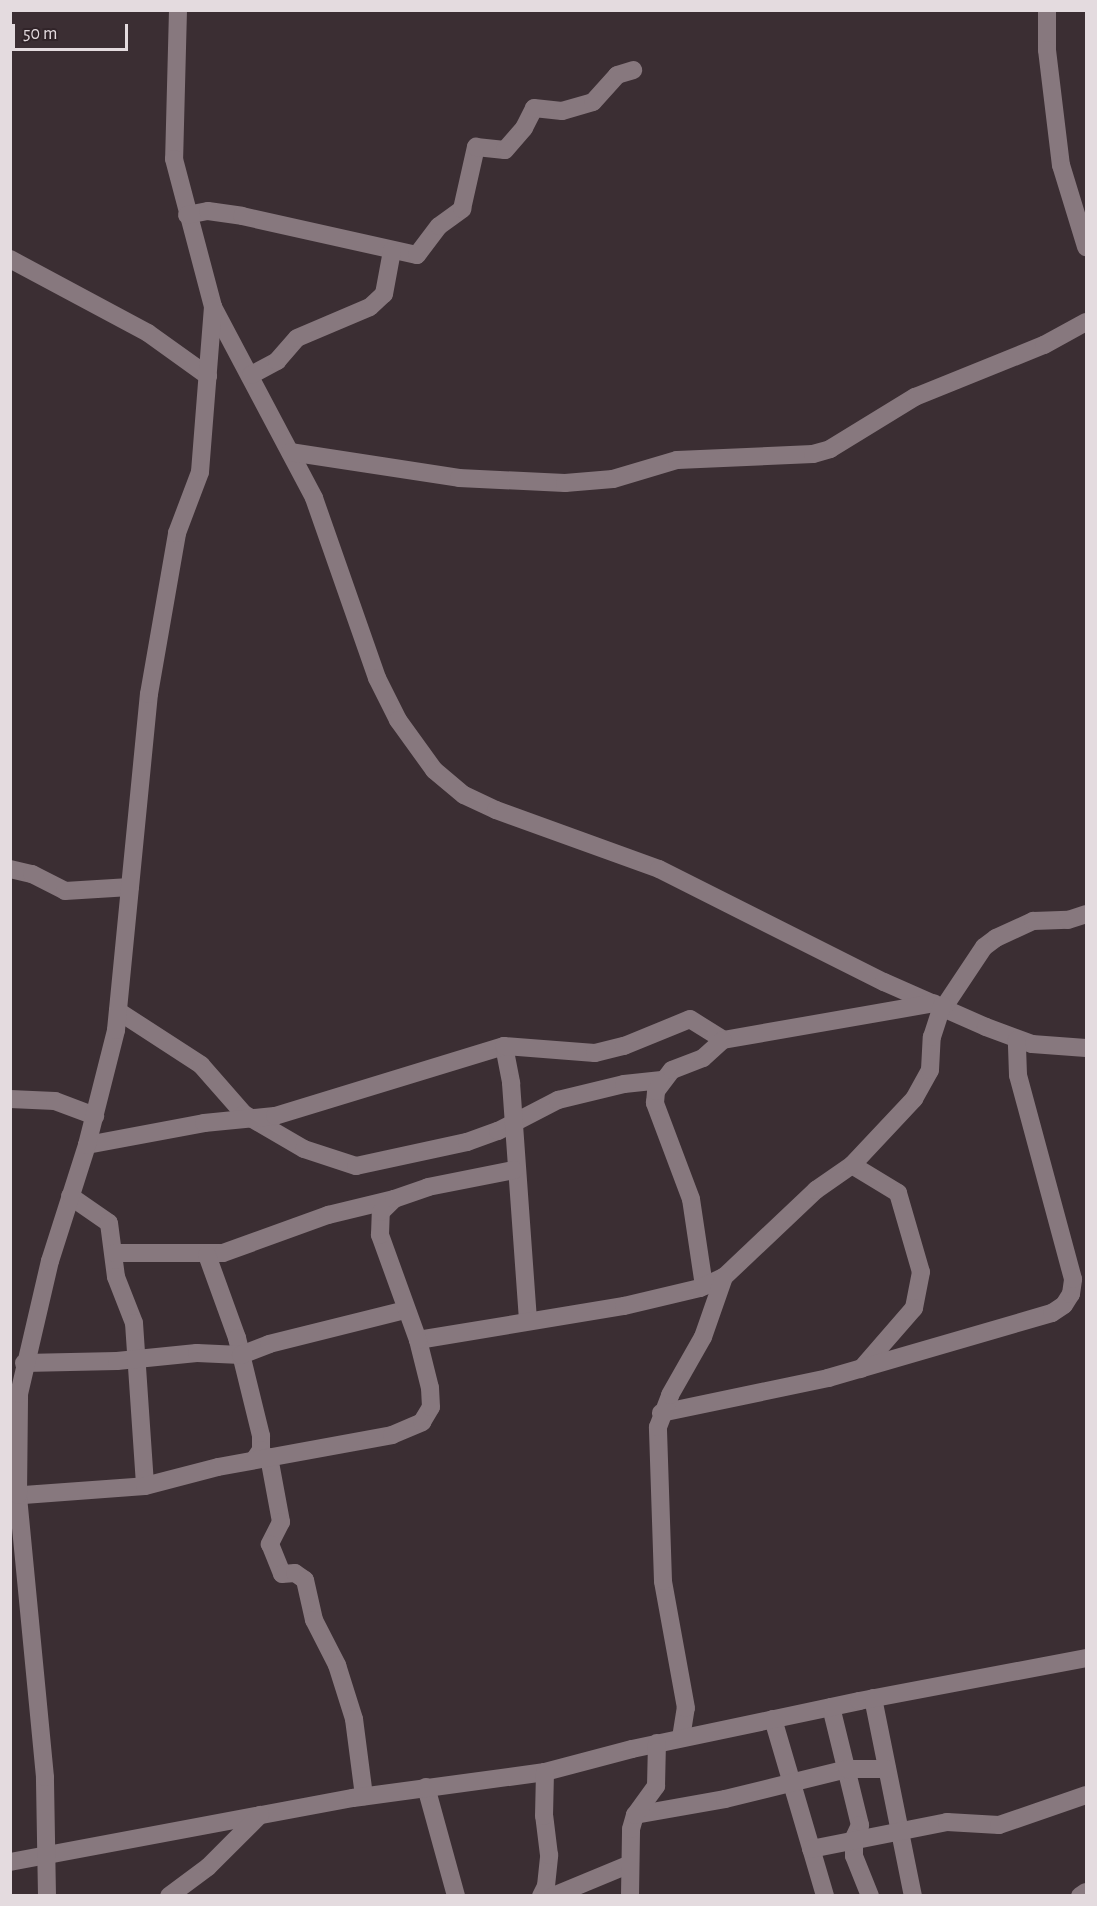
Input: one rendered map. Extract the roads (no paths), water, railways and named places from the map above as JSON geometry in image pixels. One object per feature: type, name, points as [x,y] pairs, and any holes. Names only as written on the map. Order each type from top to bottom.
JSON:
[{"type":"street","points":[[178,10],[174,159],[213,307],[251,375],[314,498],[377,678],[398,720],[434,770],[464,795],[496,810],[659,869],[940,1006],[1017,1040],[1052,1047],[1086,1048]]},
{"type":"street","points":[[1047,10],[1047,50],[1061,165],[1086,247]]},
{"type":"street","points":[[187,215],[208,211],[242,216],[417,255],[439,226],[462,209],[476,147],[505,150],[524,128],[534,108],[543,106],[562,111],[593,102],[617,75],[633,70]]},
{"type":"street","points":[[251,375],[277,361],[297,338],[370,307],[384,294],[392,251]]},
{"type":"street","points":[[10,259],[148,333],[208,375]]},
{"type":"street","points":[[47,1896],[45,1777],[14,1496],[24,1363],[95,1116],[118,1011],[149,694],[177,533],[200,472],[213,307]]},
{"type":"street","points":[[290,452],[459,478],[556,483],[613,479],[688,458],[813,454],[830,449],[915,398],[1044,345],[1086,322]]},
{"type":"street","points":[[210,357],[224,349],[238,351]]},
{"type":"street","points":[[10,869],[32,874],[64,891],[130,887]]},
{"type":"street","points":[[418,1340],[528,1320],[624,1306],[704,1286],[724,1277],[816,1190],[852,1165],[898,1119],[922,1088],[930,1070],[932,1037],[940,1006],[984,947],[996,938],[1033,921],[1068,920],[1086,914]]},
{"type":"street","points":[[118,1011],[201,1065],[231,1104],[249,1117],[304,1149],[356,1166],[467,1142],[558,1100],[624,1084],[662,1080],[679,1066],[703,1058],[723,1040],[940,1006]]},
{"type":"street","points":[[87,1145],[249,1117],[275,1116],[504,1046],[595,1053],[624,1047],[690,1019],[723,1040]]},
{"type":"street","points":[[662,1413],[861,1369],[1052,1313],[1071,1294],[1068,1258],[1018,1075],[1017,1040]]},
{"type":"street","points":[[504,1046],[528,1320]]},
{"type":"street","points":[[662,1080],[655,1103],[691,1199],[704,1286]]},
{"type":"street","points":[[10,1100],[55,1101],[95,1116]]},
{"type":"street","points":[[852,1165],[898,1193],[921,1272],[914,1308],[861,1369]]},
{"type":"street","points":[[114,1253],[207,1255],[240,1249],[328,1215],[394,1199],[428,1187],[514,1170]]},
{"type":"street","points":[[70,1197],[109,1223],[119,1288],[134,1323],[145,1486]]},
{"type":"street","points":[[14,1496],[145,1486],[261,1459],[392,1435],[422,1422],[431,1407],[431,1399],[418,1340],[405,1310],[379,1221],[386,1204],[394,1199]]},
{"type":"street","points":[[207,1255],[241,1355],[262,1442],[261,1459],[282,1521],[270,1545],[282,1574],[296,1573],[305,1580],[314,1620],[337,1665],[354,1719],[364,1796]]},
{"type":"street","points":[[681,1738],[686,1708],[663,1581],[658,1446],[662,1413],[703,1337],[724,1277]]},
{"type":"street","points":[[24,1363],[43,1365],[197,1353],[241,1355],[269,1344],[405,1310]]},
{"type":"street","points":[[10,1862],[364,1796],[545,1772],[657,1743],[873,1698],[1086,1658]]},
{"type":"street","points":[[873,1698],[913,1896]]},
{"type":"street","points":[[831,1707],[860,1825],[854,1838],[854,1856],[870,1896]]},
{"type":"street","points":[[773,1719],[789,1782],[825,1896]]},
{"type":"street","points":[[630,1896],[628,1865],[635,1815],[656,1786],[657,1743]]},
{"type":"street","points":[[635,1815],[725,1799],[847,1769],[887,1769]]},
{"type":"street","points":[[541,1896],[549,1864],[545,1772]]},
{"type":"street","points":[[426,1787],[456,1896]]},
{"type":"street","points":[[811,1849],[854,1838],[899,1834],[947,1822],[1005,1823],[1086,1795]]},
{"type":"street","points":[[170,1896],[208,1867],[260,1815]]},
{"type":"street","points":[[553,1896],[628,1865]]},
{"type":"street","points":[[1080,1896],[1086,1892]]}]
